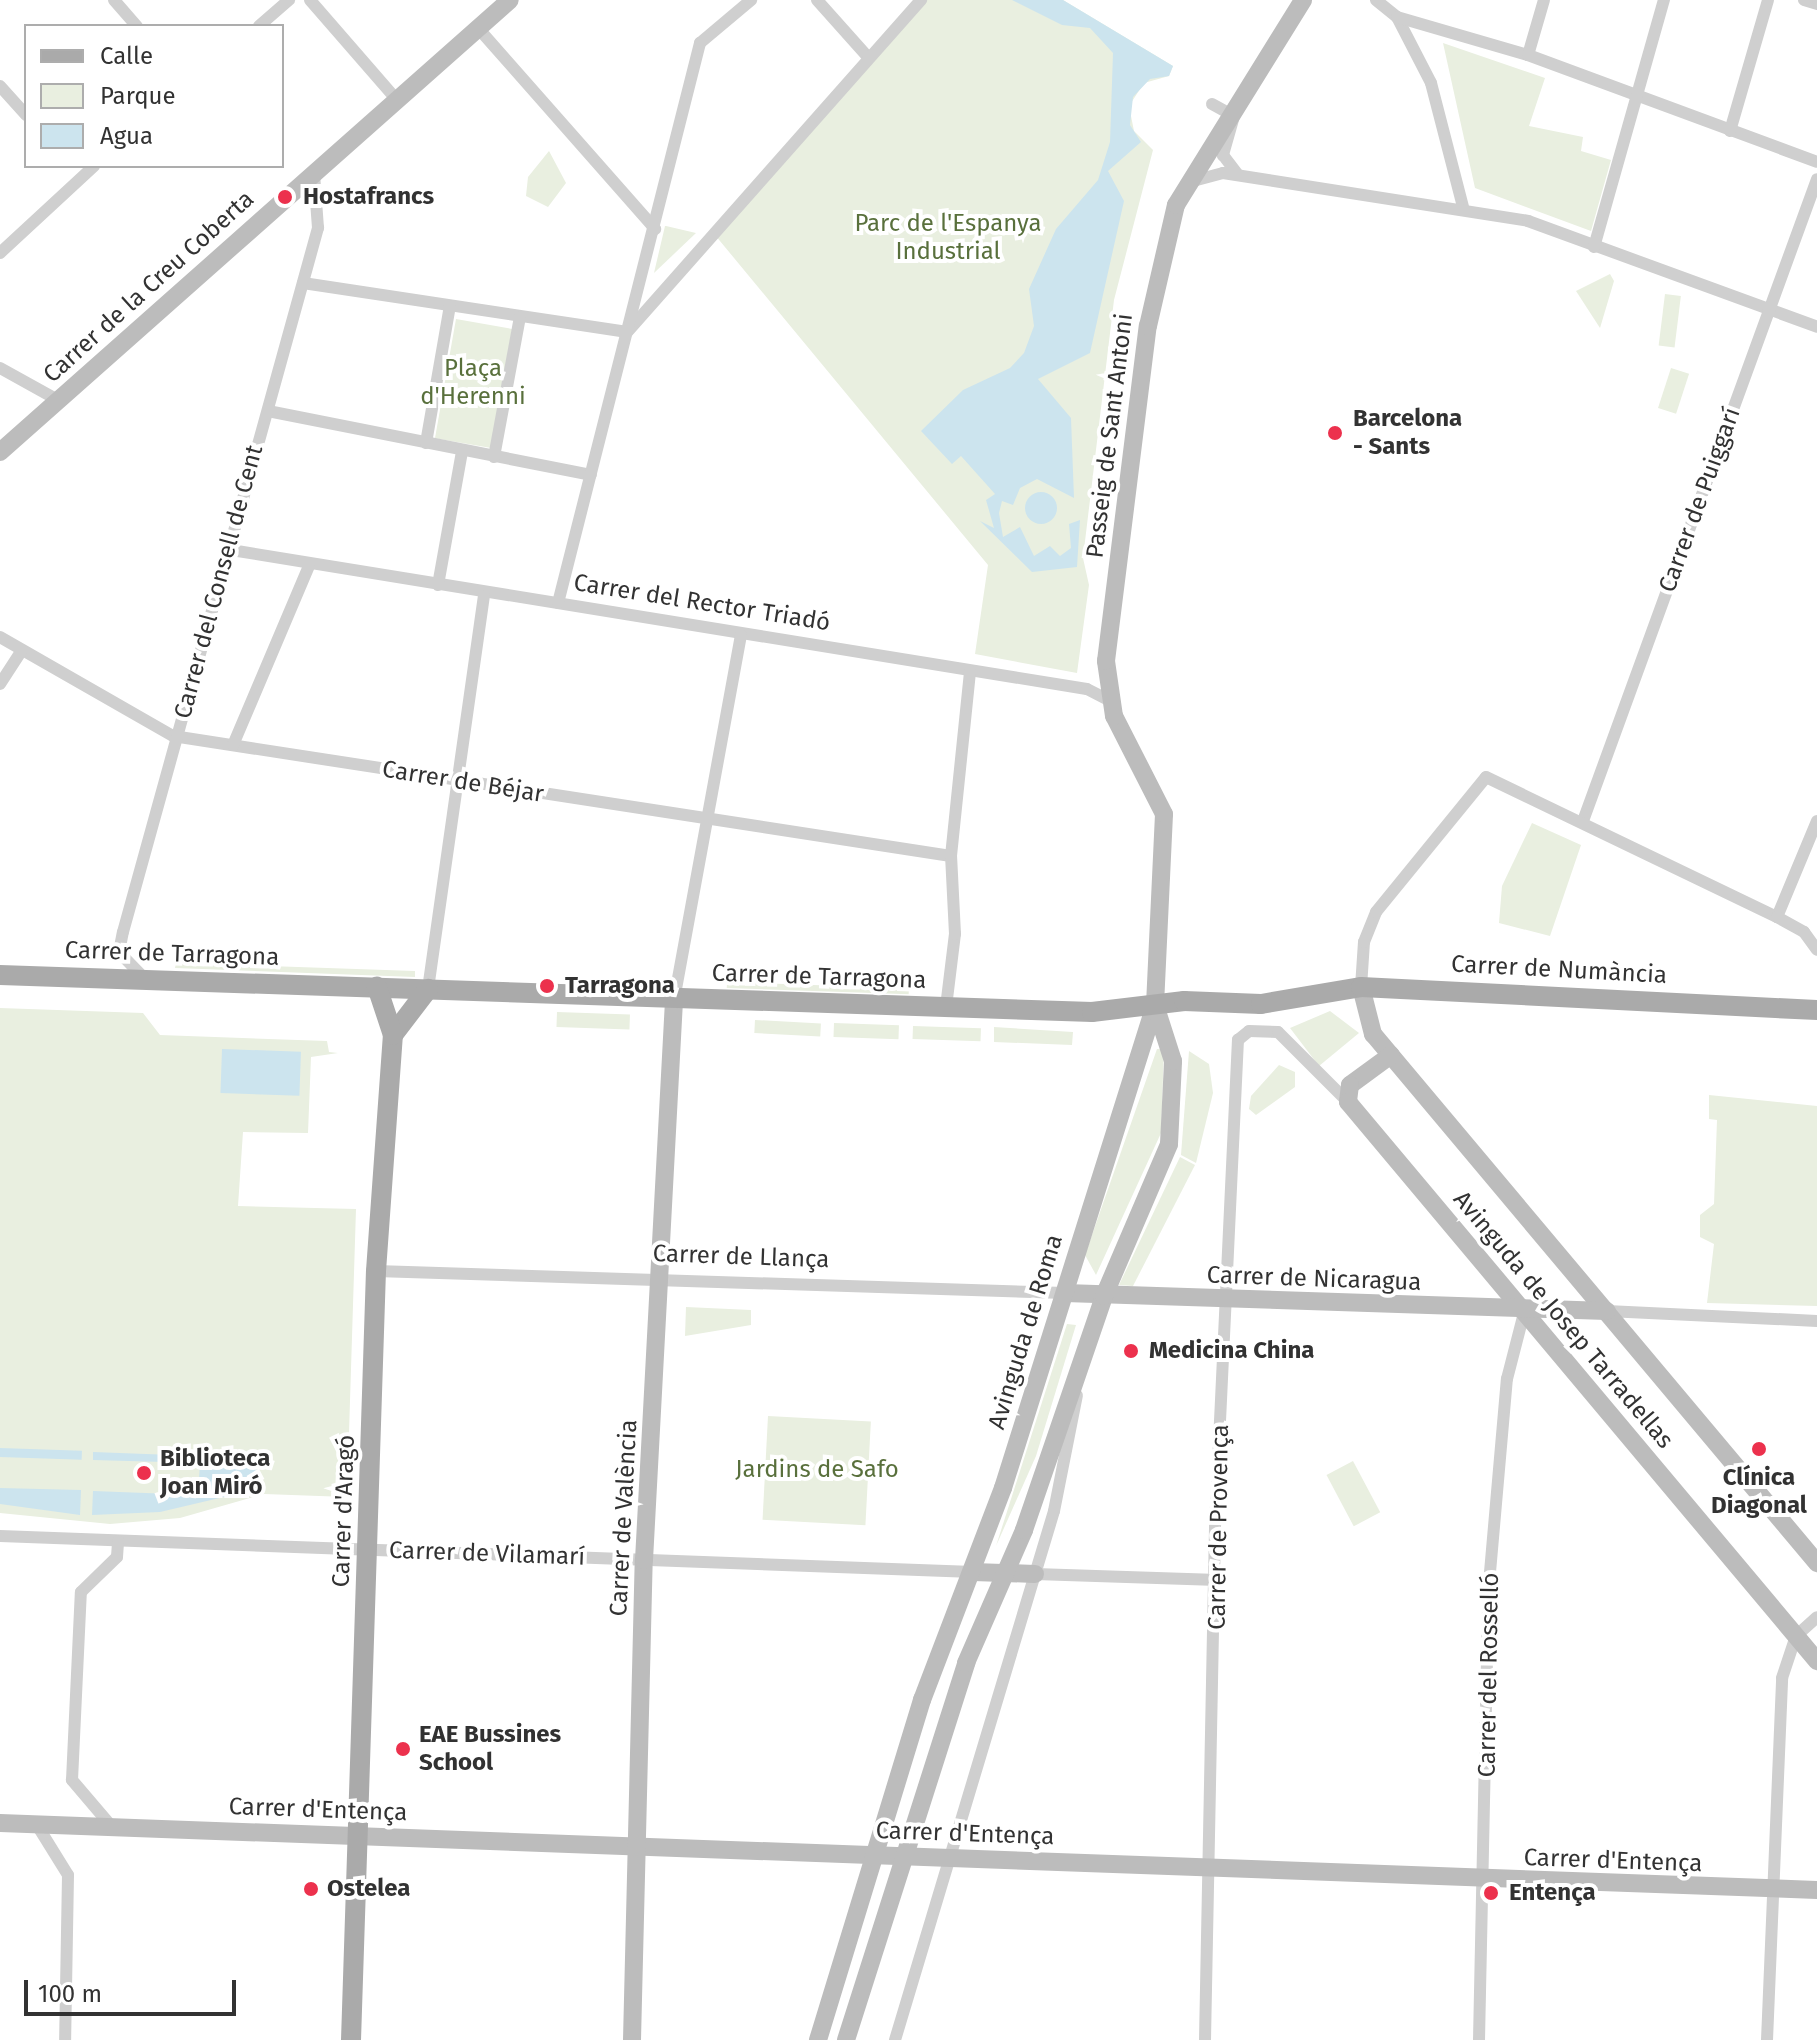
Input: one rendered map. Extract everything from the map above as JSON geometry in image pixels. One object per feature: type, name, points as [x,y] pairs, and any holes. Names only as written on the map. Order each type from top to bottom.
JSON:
[{"type":"main road","name":"Carrer de Tarragona","points":[[0,975],[674,1000],[1125,1012],[1155,1005],[1300,999]]},
{"type":"main road","name":"Carrer d'Aragó","points":[[351,2040],[376,1271],[393,1035],[377,987]]},
{"type":"main road","name":"Carrer de Numància","points":[[1300,999],[1361,987],[1816,1010]]},
{"type":"main road","points":[[393,1035],[428,989]]},
{"type":"street","points":[[114,0],[135,24]]},
{"type":"street","points":[[261,24],[289,0]]},
{"type":"street","points":[[310,0],[397,100]]},
{"type":"street","name":"Carrer de la Creu Coberta","points":[[0,452],[510,0]]},
{"type":"street","points":[[558,603],[700,43],[751,0]]},
{"type":"street","points":[[817,0],[868,57]]},
{"type":"street","points":[[627,332],[921,0]]},
{"type":"street","name":"Passeig de Sant Antoni","points":[[1109,700],[1111,613],[1148,326],[1166,231],[1189,183],[1234,116],[1303,0]]},
{"type":"street","points":[[1376,0],[1397,17],[1528,55],[1817,162]]},
{"type":"street","points":[[1528,55],[1544,0]]},
{"type":"street","points":[[1594,247],[1664,0]]},
{"type":"street","points":[[1730,131],[1768,0]]},
{"type":"street","points":[[1804,0],[1817,4]]},
{"type":"street","points":[[1397,17],[1442,108],[1463,207]]},
{"type":"street","points":[[478,28],[655,229]]},
{"type":"street","points":[[0,86],[24,113]]},
{"type":"street","points":[[1212,104],[1234,116]]},
{"type":"street","name":"Passeig de Sant Antoni","points":[[1234,116],[1223,155],[1238,175]]},
{"type":"street","points":[[1205,158],[1223,173]]},
{"type":"street","points":[[75,168],[82,176]]},
{"type":"street","points":[[0,253],[92,168]]},
{"type":"street","name":"Carrer del Consell de Cent","points":[[147,980],[119,952],[225,549],[268,411],[318,228],[314,173]]},
{"type":"street","points":[[1189,183],[1223,173],[1463,207],[1594,247],[1817,327]]},
{"type":"street","name":"Carrer de Puiggarí","points":[[1583,821],[1817,179]]},
{"type":"street","points":[[303,283],[627,332]]},
{"type":"street","points":[[426,443],[450,306]]},
{"type":"street","points":[[494,457],[520,317]]},
{"type":"street","points":[[0,368],[58,400]]},
{"type":"street","points":[[268,411],[591,475]]},
{"type":"street","points":[[438,585],[462,451]]},
{"type":"street","name":"Carrer del Rector Triadó","points":[[225,549],[309,566],[438,585],[484,596],[558,603],[1087,689],[1109,700]]},
{"type":"street","points":[[233,745],[309,566]]},
{"type":"street","points":[[428,989],[484,596]]},
{"type":"street","points":[[674,1000],[741,635]]},
{"type":"street","name":"Carrer de Béjar","points":[[0,637],[177,736],[707,822],[951,856]]},
{"type":"street","points":[[0,684],[22,650]]},
{"type":"street","points":[[946,1007],[955,934],[951,856],[970,671]]},
{"type":"street","points":[[846,2040],[902,1856],[1104,1296],[1172,1132],[1173,1061],[1155,1005],[1167,841],[1156,787],[1109,700]]},
{"type":"street","points":[[1361,987],[1371,922],[1414,863],[1486,777],[1583,821],[1777,917],[1817,950]]},
{"type":"street","points":[[1777,917],[1817,821]]},
{"type":"street","name":"Avinguda de Josep Tarradellas","points":[[1361,987],[1369,1028],[1817,1563]]},
{"type":"street","points":[[1816,1010],[1817,996]]},
{"type":"street","name":"Carrer de València","points":[[632,2040],[644,1560],[674,1000]]},
{"type":"street","name":"Avinguda de Roma","points":[[818,2040],[953,1606],[973,1572],[1155,1005]]},
{"type":"street","name":"Avinguda de Josep Tarradellas","points":[[1259,1031],[1278,1032],[1348,1102],[1817,1661]]},
{"type":"street","name":"Carrer de Provença","points":[[1205,2040],[1226,1302],[1238,1040],[1259,1031]]},
{"type":"street","points":[[1348,1102],[1350,1085],[1391,1055]]},
{"type":"street","name":"Carrer de Llança","points":[[376,1271],[660,1278],[1104,1296]]},
{"type":"street","name":"Carrer de Nicaragua","points":[[1104,1296],[1524,1313],[1607,1311]]},
{"type":"street","points":[[1607,1311],[1817,1321]]},
{"type":"street","name":"Carrer del Rosselló","points":[[1479,2040],[1486,1881],[1488,1595],[1507,1379],[1524,1313]]},
{"type":"street","points":[[895,2040],[1035,1574],[1070,1439],[1079,1372]]},
{"type":"street","name":"Carrer de Vilamarí","points":[[0,1536],[973,1572]]},
{"type":"street","points":[[108,1819],[72,1780],[81,1592],[117,1557],[118,1541]]},
{"type":"street","points":[[973,1572],[1218,1580]]},
{"type":"street","points":[[1767,2040],[1770,1889],[1782,1678],[1796,1636],[1817,1617]]},
{"type":"street","name":"Carrer d'Entença","points":[[0,1823],[38,1832],[108,1819],[357,1835],[1486,1881],[1817,1890]]},
{"type":"street","points":[[38,1832],[68,1875],[65,2040]]},
{"type":"green space","name":"Parc de l'Espanya Industrial","points":[[927,0],[1063,0],[1173,66],[1169,76],[1144,83],[1129,106],[1134,131],[1153,150],[1114,300],[1083,558],[1089,585],[1077,673],[975,654],[988,565],[715,235],[868,57]]},
{"type":"green space","points":[[1443,43],[1545,78],[1529,126],[1583,137],[1581,151],[1611,160],[1591,231],[1475,188]]},
{"type":"green space","points":[[549,151],[566,183],[548,207],[526,196],[528,177]]},
{"type":"green space","points":[[665,226],[696,233],[654,273]]},
{"type":"green space","points":[[1610,274],[1614,281],[1600,328],[1576,291]]},
{"type":"green space","points":[[1665,294],[1681,296],[1675,348],[1659,346]]},
{"type":"green space","name":"Plaça d'Herenni","points":[[456,319],[512,329],[491,448],[435,438]]},
{"type":"green space","points":[[1671,368],[1689,374],[1676,414],[1658,408]]},
{"type":"green space","points":[[1532,823],[1581,845],[1550,936],[1499,923],[1502,886]]},
{"type":"green space","points":[[176,963],[415,971],[415,977],[175,968]]},
{"type":"green space","points":[[727,982],[909,988],[909,994],[727,988]]},
{"type":"green space","points":[[0,1008],[143,1013],[160,1035],[327,1041],[329,1052],[338,1053],[311,1057],[308,1133],[243,1132],[238,1206],[356,1209],[347,1497],[264,1494],[180,1518],[110,1524],[0,1513]]},
{"type":"green space","points":[[1330,1011],[1359,1033],[1319,1066],[1290,1028]]},
{"type":"green space","points":[[557,1012],[630,1015],[629,1030],[556,1027]]},
{"type":"green space","points":[[755,1020],[821,1023],[820,1036],[754,1033]]},
{"type":"green space","points":[[834,1023],[899,1025],[898,1039],[834,1037]]},
{"type":"green space","points":[[913,1026],[981,1028],[981,1041],[913,1039]]},
{"type":"green space","points":[[994,1027],[1073,1032],[1072,1045],[994,1042]]},
{"type":"green space","points":[[1157,1049],[1164,1049],[1161,1133],[1096,1275],[1085,1255]]},
{"type":"green space","points":[[1189,1051],[1209,1064],[1213,1093],[1196,1163],[1181,1155]]},
{"type":"green space","points":[[1279,1065],[1295,1072],[1295,1087],[1256,1115],[1249,1109],[1251,1096]]},
{"type":"green space","points":[[1709,1095],[1817,1106],[1817,1306],[1707,1303],[1714,1244],[1700,1237],[1700,1215],[1714,1204],[1717,1120],[1709,1119]]},
{"type":"green space","points":[[1180,1157],[1195,1165],[1133,1286],[1119,1285]]},
{"type":"green space","points":[[686,1307],[751,1310],[751,1325],[685,1336]]},
{"type":"green space","points":[[1067,1324],[1076,1325],[1036,1456],[996,1546]]},
{"type":"green space","name":"Jardins de Safo","points":[[768,1416],[871,1421],[865,1525],[763,1520]]},
{"type":"green space","points":[[1353,1461],[1380,1512],[1354,1526],[1327,1475]]},
{"type":"water","points":[[1012,0],[1063,0],[1173,66],[1169,76],[1150,79],[1133,97],[1130,125],[1141,142],[1108,171],[1124,201],[1090,353],[1038,379],[1071,418],[1074,498],[1037,479],[1020,488],[1013,505],[1002,501],[999,513],[1003,537],[1020,527],[1034,556],[1050,546],[1060,556],[1071,548],[1069,524],[1080,520],[1077,567],[1032,572],[980,521],[994,528],[986,500],[995,494],[961,456],[952,464],[921,431],[963,390],[1010,368],[1024,353],[1034,326],[1029,289],[1056,229],[1098,180],[1110,142],[1113,53],[1090,28],[1062,25]]},
{"type":"water","points":[[1041,492],[1052,497],[1057,508],[1052,519],[1041,524],[1030,519],[1025,508],[1030,497]]},
{"type":"water","points":[[222,1049],[301,1052],[299,1096],[220,1093]]},
{"type":"water","points":[[0,1448],[82,1451],[82,1460],[0,1457]]},
{"type":"water","points":[[93,1452],[268,1459],[228,1496],[160,1512],[92,1515],[93,1491],[198,1495],[200,1463],[93,1460]]},
{"type":"water","points":[[0,1488],[81,1490],[80,1515],[0,1504]]},
{"type":"place","name":"Hostafrancs","points":[[285,197]]},
{"type":"place","name":"Barcelona - Sants","points":[[1335,433]]},
{"type":"place","name":"Tarragona","points":[[547,986]]},
{"type":"place","name":"Medicina China","points":[[1131,1351]]},
{"type":"place","name":"Clínica Diagonal","points":[[1759,1449]]},
{"type":"place","name":"Biblioteca Joan Miró","points":[[144,1473]]},
{"type":"place","name":"EAE Bussines School","points":[[403,1749]]},
{"type":"place","name":"Ostelea","points":[[311,1889]]},
{"type":"place","name":"Entença","points":[[1491,1893]]}]
